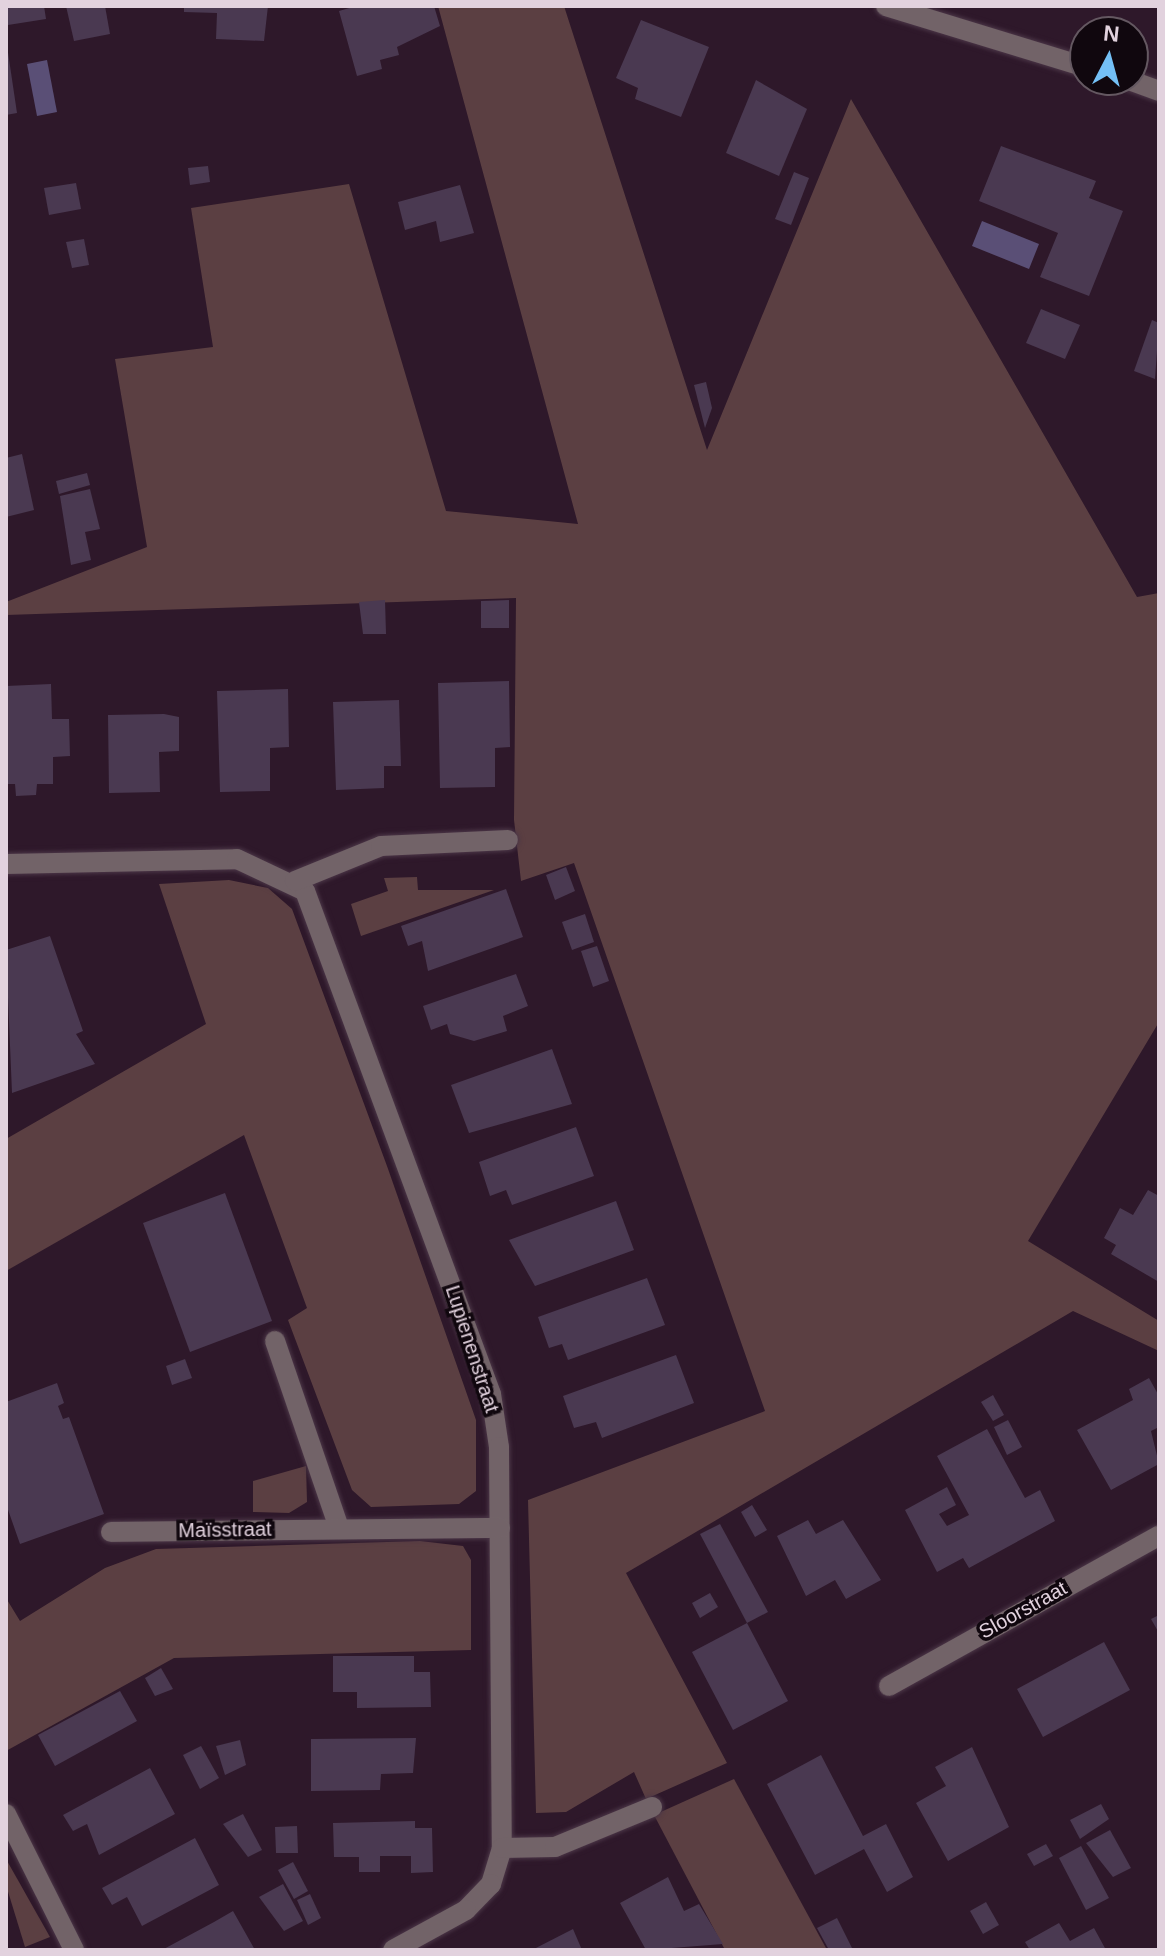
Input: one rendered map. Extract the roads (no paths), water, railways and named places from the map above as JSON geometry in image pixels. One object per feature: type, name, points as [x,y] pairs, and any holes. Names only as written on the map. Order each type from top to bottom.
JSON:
[{"type":"street","points":[[886,6],[1069,62]]},
{"type":"street","points":[[6,864],[237,859],[295,881],[381,846],[508,840]]},
{"type":"street","name":"Lupienenstraat","points":[[295,881],[330,944],[491,1394],[500,1528],[502,1848],[491,1884],[466,1910],[393,1950]]},
{"type":"street","points":[[275,1341],[339,1528]]},
{"type":"street","name":"Maïsstraat","points":[[111,1532],[500,1528]]},
{"type":"street","name":"Sloorstraat","points":[[889,1686],[1159,1536]]},
{"type":"street","points":[[502,1848],[555,1847],[652,1807]]},
{"type":"street","points":[[6,1814],[74,1950]]}]
